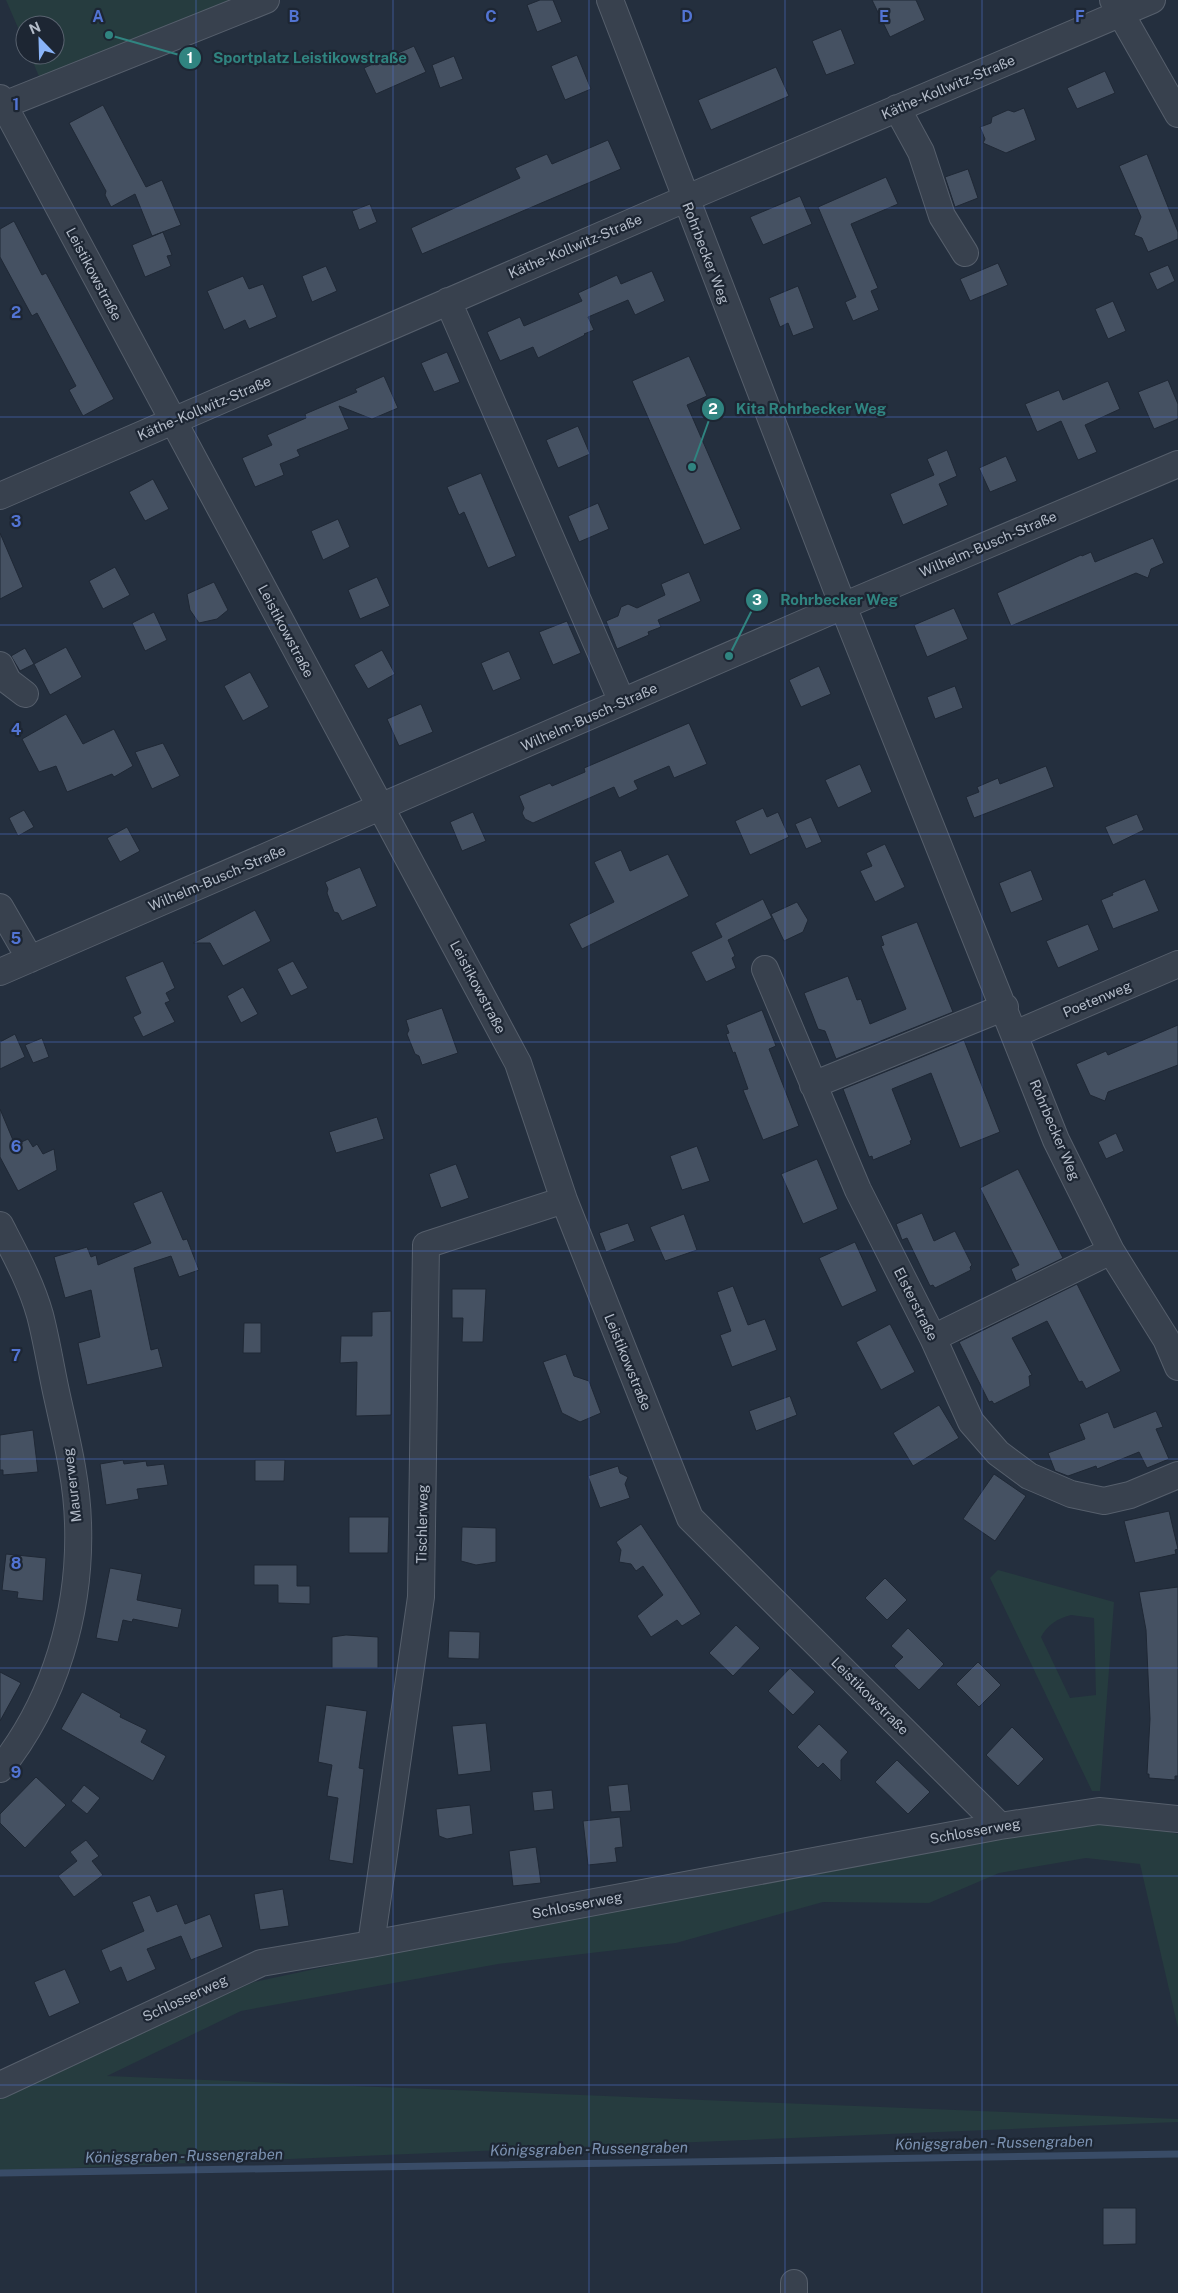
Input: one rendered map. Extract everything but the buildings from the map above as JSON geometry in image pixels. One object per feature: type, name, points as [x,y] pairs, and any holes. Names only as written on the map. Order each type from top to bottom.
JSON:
[{"type":"street","points":[[2,102],[266,0]]},
{"type":"street","name":"Rohrbecker Weg","points":[[610,0],[843,606],[1005,1008],[1056,1140],[1112,1251],[1166,1339],[1178,1366]]},
{"type":"street","name":"Käthe-Kollwitz-Straße","points":[[0,496],[897,108],[1117,7],[1152,0]]},
{"type":"street","points":[[1117,7],[1178,114]]},
{"type":"street","name":"Leistikowstraße","points":[[2,102],[518,1063],[564,1200],[690,1518],[1000,1826]]},
{"type":"street","points":[[897,108],[921,152],[942,216],[965,253]]},
{"type":"street","points":[[448,301],[622,702]]},
{"type":"street","name":"Wilhelm-Busch-Straße","points":[[0,972],[843,606],[1178,464]]},
{"type":"street","points":[[0,666],[8,681],[25,694]]},
{"type":"street","points":[[0,907],[30,959]]},
{"type":"street","name":"Poetenweg","points":[[1015,1034],[1178,964]]},
{"type":"street","name":"Elsterstraße","points":[[765,969],[858,1190],[933,1338],[971,1422],[998,1452],[1029,1476],[1071,1494],[1104,1501],[1130,1495],[1178,1475]]},
{"type":"street","points":[[813,1085],[1005,1008]]},
{"type":"street","name":"Tischlerweg","points":[[371,1944],[421,1597],[426,1245],[564,1200]]},
{"type":"street","name":"Maurerweg","points":[[0,1225],[9,1261],[39,1314],[68,1449],[78,1522],[73,1602],[58,1663],[38,1713],[0,1769]]},
{"type":"street","points":[[933,1338],[1112,1251]]},
{"type":"street","name":"Schlosserweg","points":[[0,2085],[261,1963],[1000,1826],[1098,1811],[1178,1819]]},
{"type":"green space","points":[[6,0],[244,0],[43,86],[34,65],[65,65],[65,15],[15,15],[15,21]]},
{"type":"green space","points":[[998,1570],[1114,1602],[1100,1791],[1092,1791],[990,1578]],"holes":[[[1071,1615],[1094,1618],[1096,1695],[1070,1698],[1041,1637],[1050,1625],[1057,1620]]]},
{"type":"green space","points":[[1103,1817],[1178,1834],[1178,2028],[1140,1864],[1086,1858],[999,1873],[929,1903],[823,1902],[676,1943],[498,1964],[241,2011],[107,2076],[1178,2119],[1178,2122],[0,2171],[0,2095],[254,1982],[376,1956]]},
{"type":"waterway","name":"Königsgraben - Russengraben","points":[[0,2173],[1178,2154]]},
{"type":"place","name":"Sportplatz Leistikowstraße","points":[[109,35]]},
{"type":"place","name":"Kita Rohrbecker Weg","points":[[692,467]]},
{"type":"place","name":"Rohrbecker Weg","points":[[729,656]]}]
